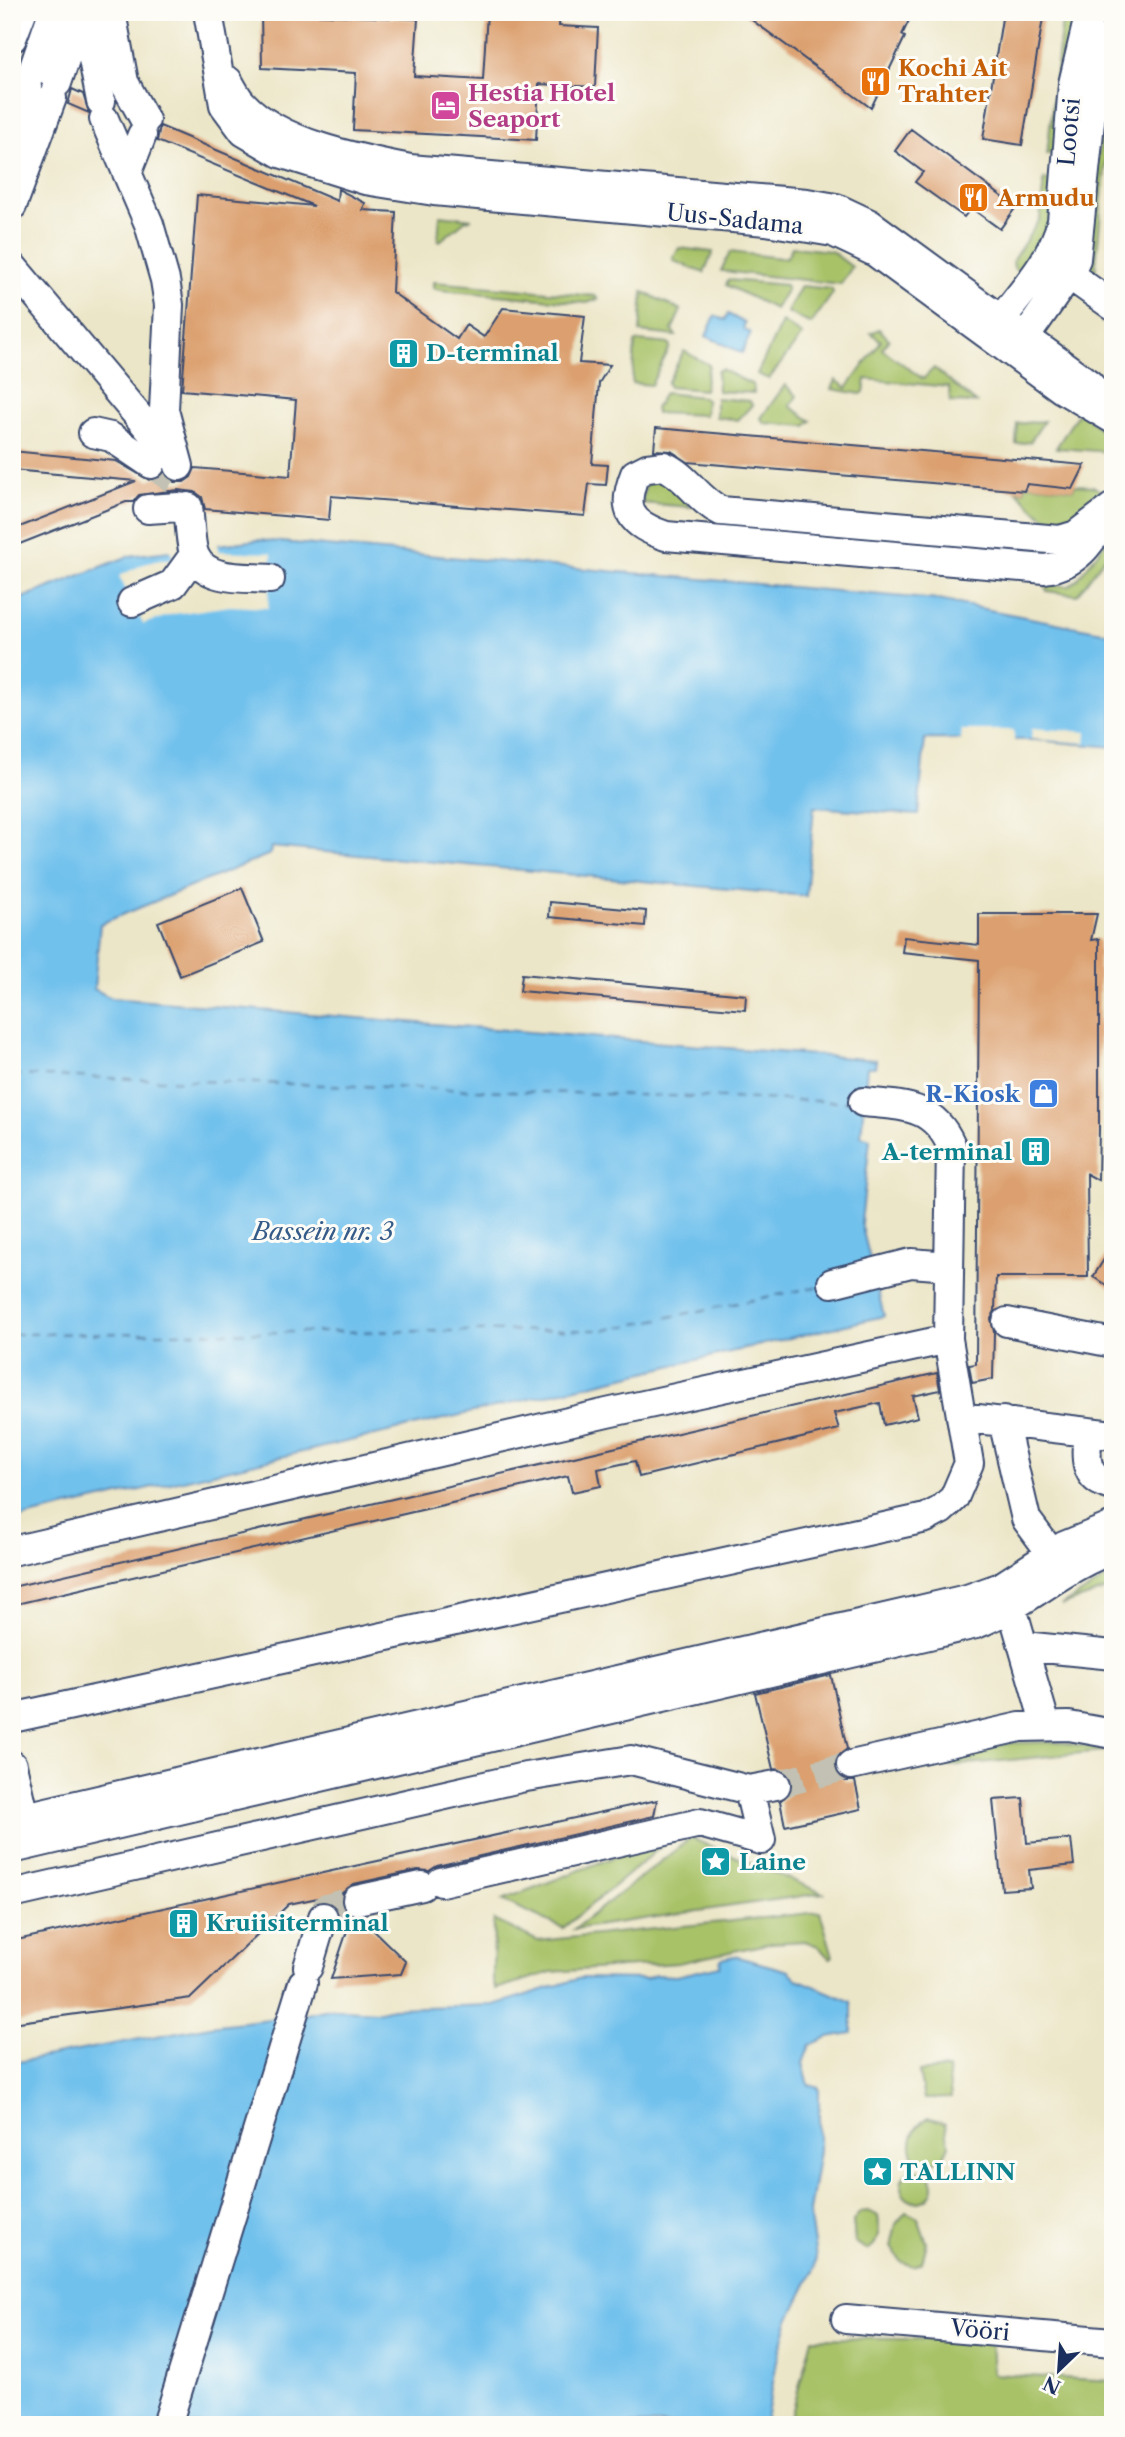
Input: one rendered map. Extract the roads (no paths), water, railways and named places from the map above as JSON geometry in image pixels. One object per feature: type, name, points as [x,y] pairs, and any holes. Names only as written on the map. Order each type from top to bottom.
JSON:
[{"type":"street","points":[[12,38],[22,12]]},
{"type":"street","points":[[12,130],[42,85],[83,12]]},
{"type":"street","points":[[83,12],[102,110],[153,234],[168,293],[164,410],[194,555],[202,566],[217,574],[270,579]]},
{"type":"street","points":[[111,12],[124,82],[144,127],[127,173]]},
{"type":"street","name":"Uus-Sadama","points":[[208,12],[224,105],[232,120],[264,146],[354,177],[434,191],[811,226],[857,242],[901,272],[1010,333]]},
{"type":"street","name":"Lootsi","points":[[1010,333],[1056,242],[1062,221],[1073,84],[1090,12]]},
{"type":"street","points":[[12,206],[42,85],[52,15]]},
{"type":"street","name":"Lootsi","points":[[1010,333],[1068,276],[1078,246],[1095,89],[1113,34]]},
{"type":"street","name":"Uus-Sadama","points":[[218,64],[242,103],[257,116],[317,146],[410,169],[807,203],[836,208],[887,235],[1010,333]]},
{"type":"street","points":[[434,191],[446,180],[464,173]]},
{"type":"street","points":[[12,266],[181,489],[179,507],[148,509]]},
{"type":"street","points":[[1040,270],[1056,270],[1113,306]]},
{"type":"street","points":[[901,272],[918,271],[948,288],[958,289]]},
{"type":"street","points":[[1010,333],[1089,384],[1113,414]]},
{"type":"street","points":[[1010,333],[1078,400],[1113,419]]},
{"type":"street","points":[[93,433],[111,438],[181,489]]},
{"type":"street","points":[[664,466],[683,478],[707,505],[721,510],[775,515],[1060,540],[1090,526],[1113,507],[1080,555],[1060,567],[1045,569],[666,536],[635,522],[630,515],[629,504],[635,474],[647,468],[664,466]]},
{"type":"street","points":[[132,602],[173,584],[194,555]]},
{"type":"street","points":[[12,1718],[926,1518],[942,1510],[954,1498],[969,1463],[948,1339],[951,1145],[943,1126],[926,1113],[904,1106],[863,1102]]},
{"type":"street","points":[[832,1283],[911,1263],[949,1266]]},
{"type":"street","points":[[1007,1322],[1113,1343]]},
{"type":"street","points":[[12,1551],[594,1416],[948,1339]]},
{"type":"street","points":[[961,1417],[1101,1433],[1085,1455],[1088,1472],[1102,1484],[1113,1486]]},
{"type":"street","points":[[1003,1421],[1026,1519],[1059,1564]]},
{"type":"street","points":[[12,1765],[21,1847],[976,1624],[1007,1598],[1113,1526]]},
{"type":"street","points":[[1059,1564],[1113,1550]]},
{"type":"street","points":[[1007,1598],[1046,1726]]},
{"type":"street","points":[[18,1819],[955,1602],[1007,1598]]},
{"type":"street","points":[[1023,1646],[1113,1655]]},
{"type":"street","points":[[851,1765],[1020,1727],[1069,1726],[1113,1734]]},
{"type":"street","points":[[12,1894],[520,1778],[631,1760],[763,1787],[761,1840],[700,1823],[357,1900]]},
{"type":"street","points":[[167,2425],[323,1917]]},
{"type":"street","name":"Vööri","points":[[846,2319],[1113,2342]]},
{"type":"water","points":[[728,314],[745,323],[743,329],[751,333],[742,353],[706,336],[715,316],[725,320]]},
{"type":"water","name":"Bassein nr. 3","points":[[258,540],[938,600],[1113,634],[1113,747],[1036,740],[925,739],[918,815],[814,807],[806,896],[271,847],[270,854],[100,924],[94,989],[111,998],[876,1060],[875,1067],[867,1067],[861,1136],[870,1139],[861,1223],[884,1316],[12,1520],[12,602],[129,556]]},
{"type":"water","points":[[734,1956],[789,1971],[797,1979],[852,2002],[852,2033],[828,2037],[810,2045],[803,2063],[809,2085],[819,2088],[819,2151],[809,2212],[816,2257],[814,2270],[788,2322],[777,2361],[765,2425],[12,2425],[12,2063],[210,2026],[303,2015],[328,2009],[376,2012],[392,2008],[494,2005],[581,1978],[646,1979],[655,1975],[676,1976],[720,1966],[721,1959]]},
{"type":"tunnel","points":[[151,464],[180,484]]},
{"type":"tunnel","points":[[776,1785],[851,1765]]},
{"type":"tunnel","points":[[323,1917],[326,1908],[357,1900]]},
{"type":"place","name":"Kochi Ait Trahter","points":[[875,81]]},
{"type":"place","name":"Hestia Hotel Seaport","points":[[445,106]]},
{"type":"place","name":"Armudu","points":[[974,198]]},
{"type":"place","name":"D-terminal","points":[[403,353]]},
{"type":"place","name":"R-Kiosk","points":[[1043,1094]]},
{"type":"place","name":"A-terminal","points":[[1035,1152]]},
{"type":"place","name":"Laine","points":[[716,1862]]},
{"type":"place","name":"Kruiisiterminal","points":[[183,1923]]},
{"type":"place","name":"TALLINN","points":[[877,2172]]}]
